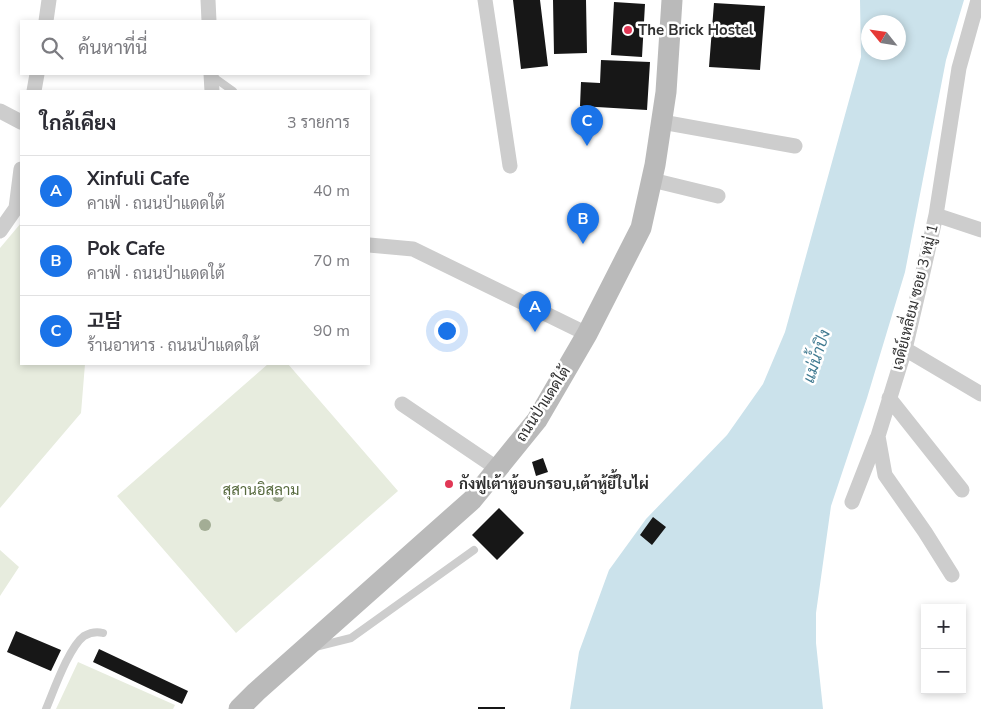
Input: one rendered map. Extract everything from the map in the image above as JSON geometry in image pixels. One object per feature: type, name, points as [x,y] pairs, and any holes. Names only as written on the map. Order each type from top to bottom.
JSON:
[{"type":"street","points":[[46,20],[49,0]]},
{"type":"street","points":[[208,0],[209,20]]},
{"type":"street","points":[[485,0],[510,166]]},
{"type":"street","name":"ถนนป่าแดดใต้","points":[[239,709],[301,651],[472,500],[537,420],[587,334],[641,228],[662,122],[666,92],[672,0]]},
{"type":"street","name":"เจดีย์เหลี่ยม ซอย 3 หมู่ 1","points":[[952,575],[925,532],[885,475],[878,436],[905,349],[936,215],[959,68],[978,0]]},
{"type":"street","points":[[34,90],[37,75]]},
{"type":"street","points":[[0,111],[20,121]]},
{"type":"street","points":[[662,122],[795,146]]},
{"type":"street","points":[[0,231],[16,208],[20,177]]},
{"type":"street","points":[[652,180],[718,196]]},
{"type":"street","points":[[936,215],[981,230]]},
{"type":"street","points":[[370,245],[414,249],[587,334]]},
{"type":"street","points":[[905,349],[981,394]]},
{"type":"street","points":[[889,398],[962,490]]},
{"type":"street","points":[[402,404],[498,469]]},
{"type":"street","points":[[852,502],[878,436]]},
{"type":"lane","points":[[212,80],[231,90]]},
{"type":"lane","points":[[301,651],[350,638],[474,550]]},
{"type":"lane","points":[[46,709],[74,646],[85,636],[95,631],[103,633]]},
{"type":"green space","points":[[20,224],[20,365],[85,365],[81,413],[0,508],[0,248]]},
{"type":"green space","name":"สุสานอิสลาม","points":[[267,365],[289,365],[398,491],[236,633],[117,496]]},
{"type":"green space","points":[[0,550],[19,567],[0,596]]},
{"type":"green space","points":[[78,662],[175,705],[173,709],[56,709]]},
{"type":"water","name":"แม่น้ำปิง","points":[[860,0],[964,0],[946,60],[905,272],[867,398],[831,506],[816,613],[816,643],[823,709],[570,709],[579,652],[609,570],[646,519],[727,435],[763,384],[785,332],[861,57]]},
{"type":"building","points":[[513,0],[540,0],[548,66],[521,69]]},
{"type":"building","points":[[553,0],[586,0],[587,53],[554,54]]},
{"type":"building","name":"The Brick Hostel","points":[[614,2],[645,4],[642,57],[611,55]]},
{"type":"building","points":[[714,3],[765,6],[760,70],[709,67]]},
{"type":"building","points":[[601,60],[650,62],[647,110],[580,106],[581,82],[600,83]]},
{"type":"building","points":[[543,458],[548,472],[536,476],[532,462]]},
{"type":"building","points":[[499,508],[524,533],[497,560],[472,535]]},
{"type":"building","points":[[653,517],[666,527],[652,545],[640,535]]},
{"type":"building","points":[[16,631],[61,650],[51,671],[7,652]]},
{"type":"building","points":[[99,649],[188,691],[182,704],[93,662]]},
{"type":"building","points":[[478,707],[505,707],[505,709],[478,709]]},
{"type":"place","name":"The Brick Hostel","points":[[628,30]]},
{"type":"place","name":"고담","points":[[587,146]]},
{"type":"place","name":"Pok Cafe","points":[[583,244]]},
{"type":"place","name":"Xinfuli Cafe","points":[[535,332]]},
{"type":"place","name":"กังฟูเต้าหู้อบกรอบ,เต้าหู้ยี้ใบไผ่","points":[[449,484]]}]
